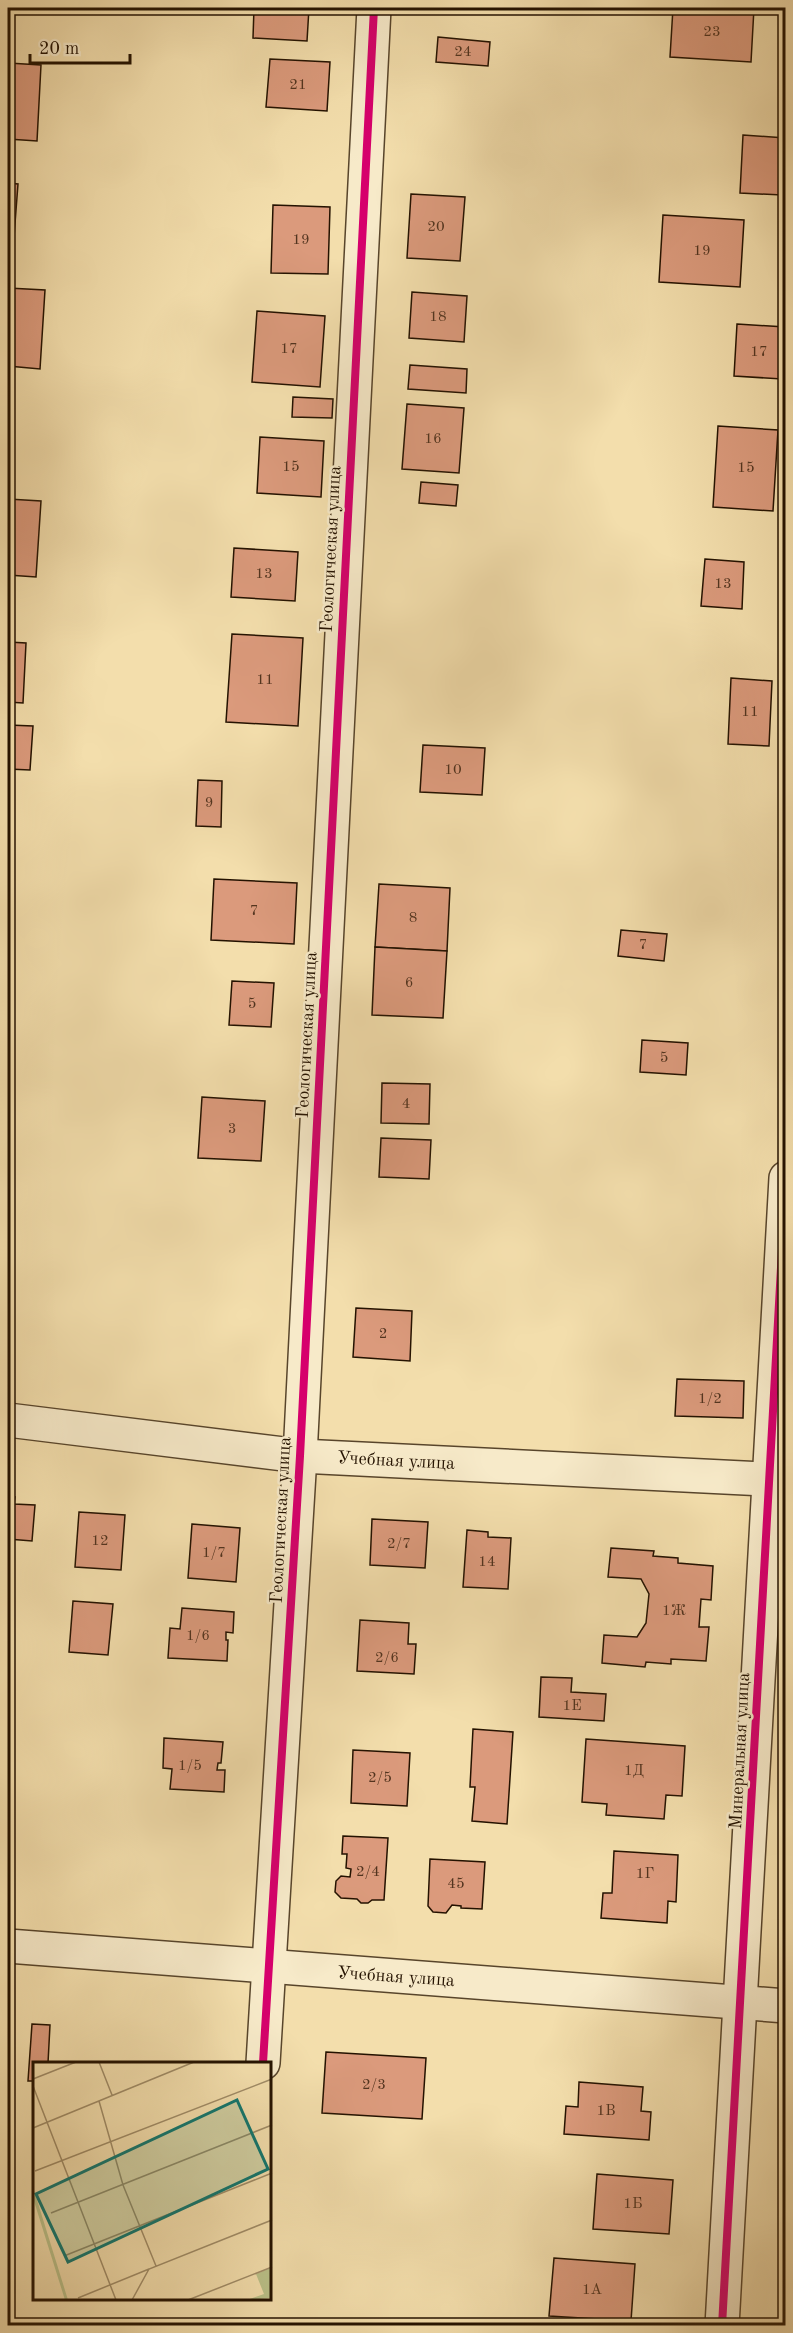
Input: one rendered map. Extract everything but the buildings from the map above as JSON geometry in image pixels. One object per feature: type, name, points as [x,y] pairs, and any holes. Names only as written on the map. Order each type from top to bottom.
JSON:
[{"type":"street","name":"Геологическая улица","points":[[263,2062],[300,1456],[374,8]]},
{"type":"street","name":"Минеральная улица","points":[[722,2325],[740,2003],[778,1479],[786,1178]]},
{"type":"street","name":"Учебная улица","points":[[8,1420],[300,1456],[778,1479]]},
{"type":"street","name":"Учебная улица","points":[[8,1946],[786,2006]]},
{"type":"cycle path","points":[[263,2062],[300,1456],[374,8]]},
{"type":"cycle path","points":[[722,2326],[786,1178]]}]
